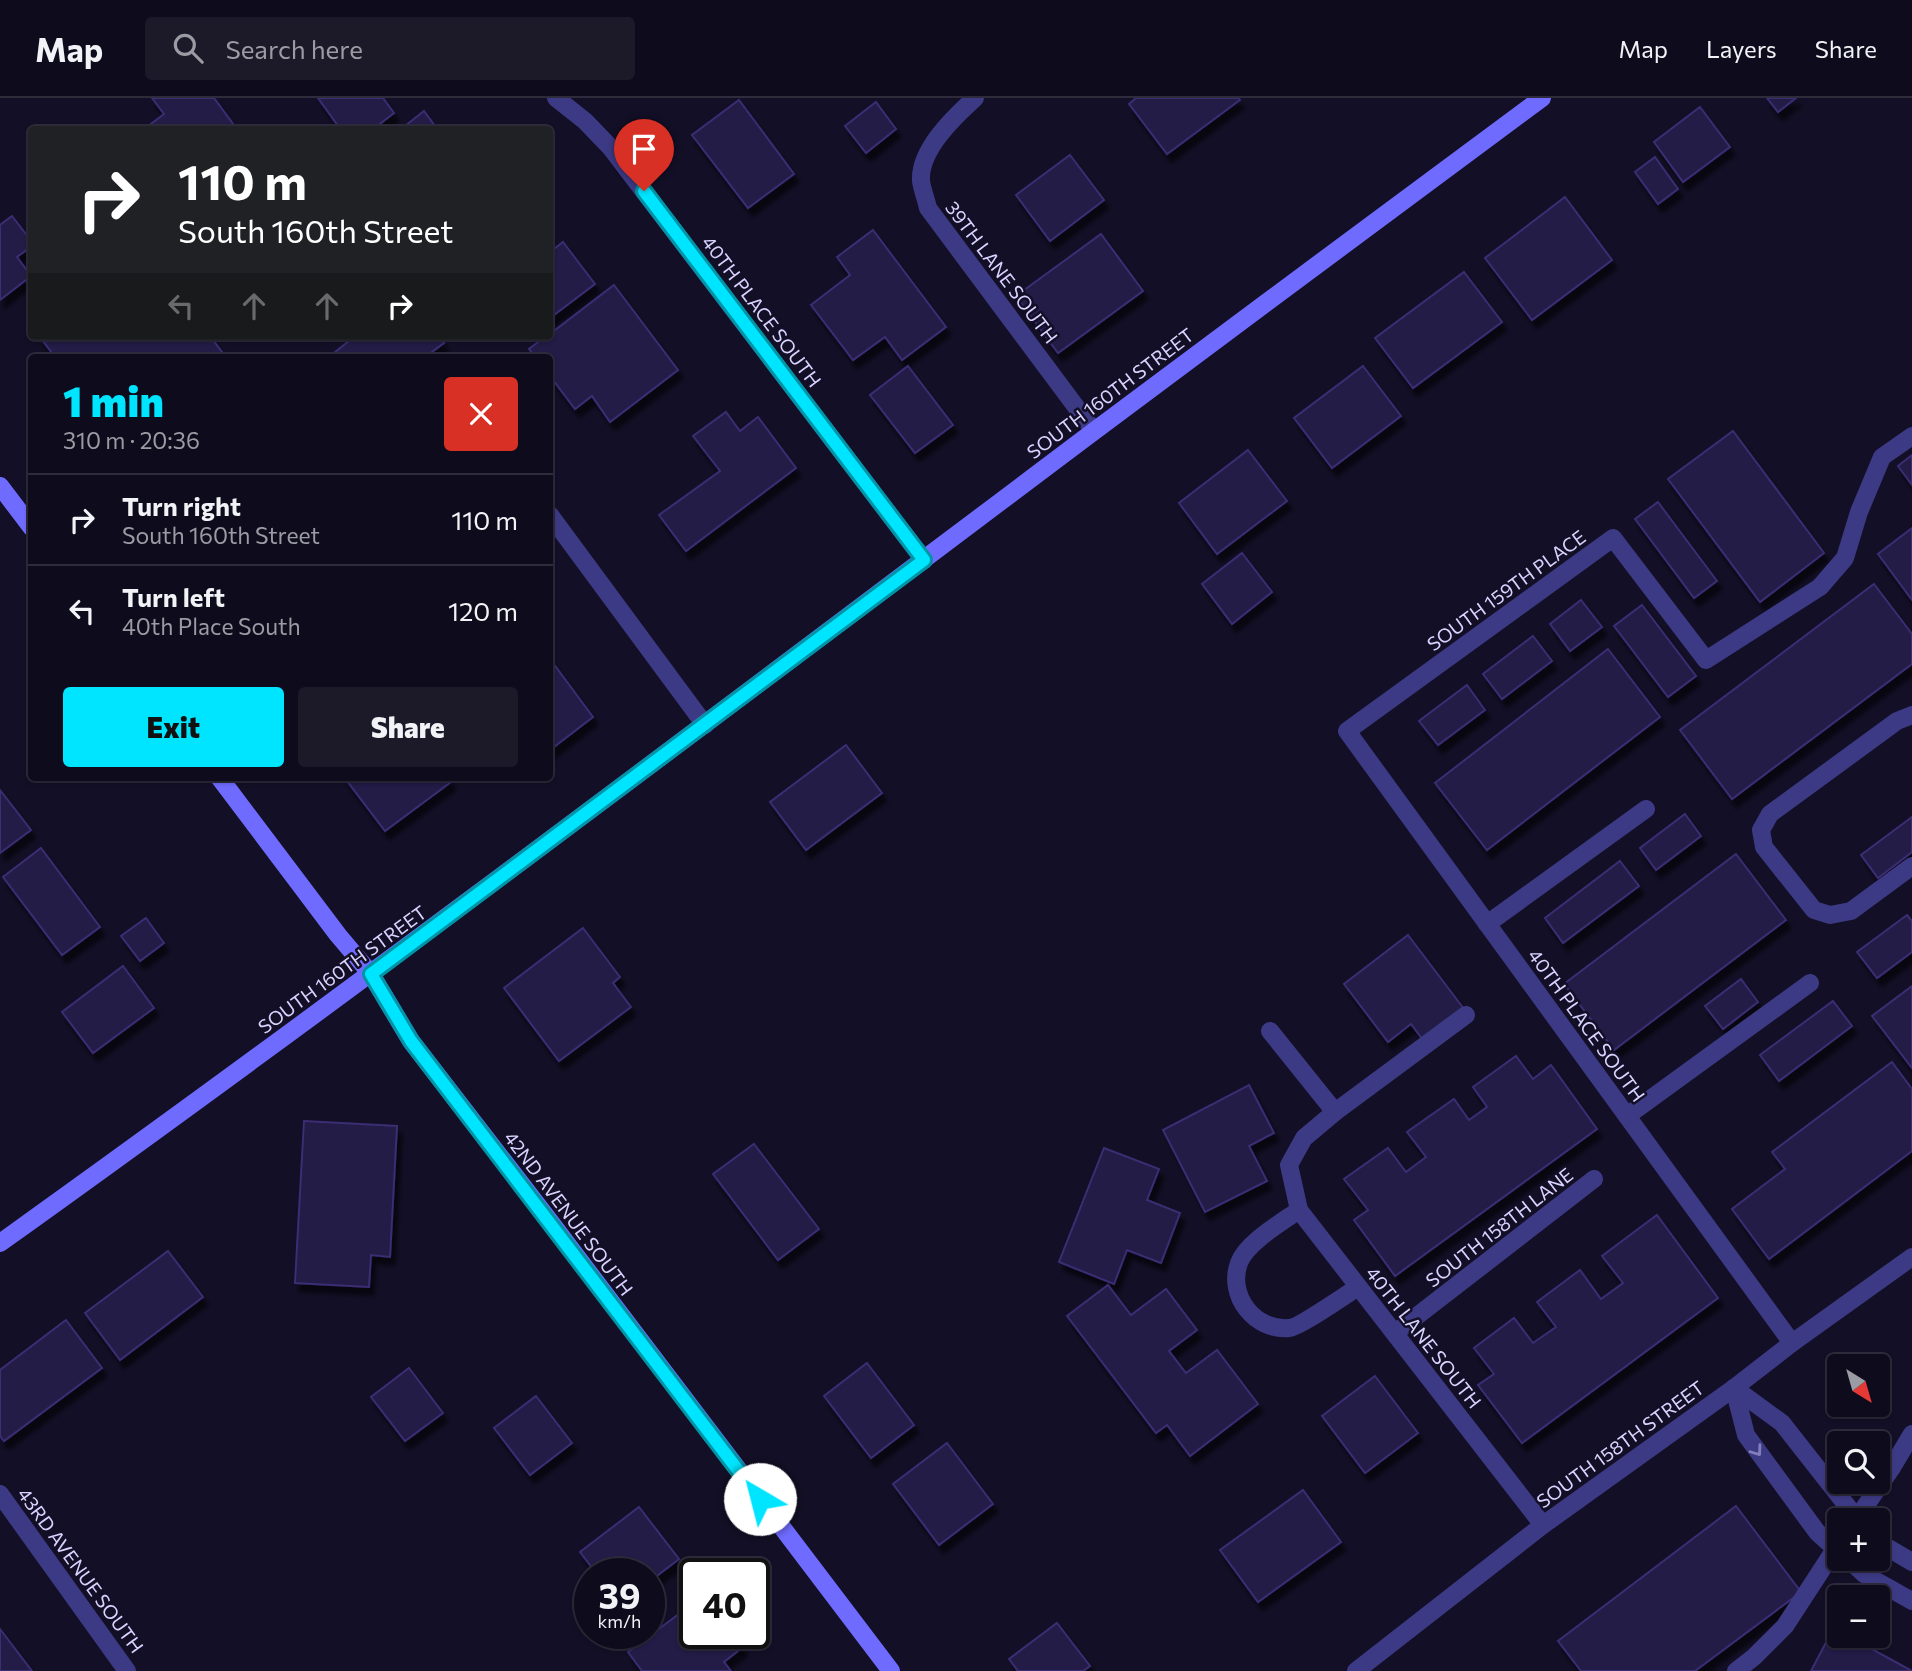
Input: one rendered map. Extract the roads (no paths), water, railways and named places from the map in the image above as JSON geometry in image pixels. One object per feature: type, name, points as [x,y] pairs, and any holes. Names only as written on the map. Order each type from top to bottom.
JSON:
[{"type":"street","name":"40TH PLACE SOUTH","points":[[556,98],[585,121],[611,148],[924,560]]},
{"type":"street","name":"39TH LANE SOUTH","points":[[975,98],[946,124],[927,153],[921,179],[928,208],[1094,431]]},
{"type":"street","name":"SOUTH 160TH STREET","points":[[0,1243],[371,974],[1542,98]]},
{"type":"street","name":"SOUTH 159TH PLACE","points":[[1347,731],[1613,538],[1706,660],[1820,587],[1845,558],[1858,512],[1882,457],[1912,436]]},
{"type":"street","points":[[0,486],[28,523]]},
{"type":"street","points":[[553,519],[705,725]]},
{"type":"street","points":[[1912,715],[1897,721],[1770,814],[1761,830],[1764,847],[1814,910],[1830,915],[1851,911],[1912,866]]},
{"type":"street","name":"40TH PLACE SOUTH","points":[[1347,731],[1792,1343]]},
{"type":"street","name":"42ND AVENUE SOUTH","points":[[222,781],[338,935],[371,974],[411,1041],[891,1671]]},
{"type":"street","points":[[1487,923],[1646,809]]},
{"type":"street","points":[[1627,1116],[1810,983]]},
{"type":"street","points":[[1270,1031],[1335,1112],[1466,1015]]},
{"type":"street","name":"40TH LANE SOUTH","points":[[1335,1112],[1304,1138],[1289,1165],[1299,1210],[1543,1525]]},
{"type":"street","name":"SOUTH 158TH LANE","points":[[1395,1333],[1594,1179]]},
{"type":"street","points":[[1299,1210],[1254,1242],[1239,1262],[1236,1288],[1246,1310],[1266,1326],[1291,1328],[1358,1287]]},
{"type":"street","name":"SOUTH 158TH STREET","points":[[1356,1671],[1543,1525],[1912,1256]]},
{"type":"street","points":[[1734,1388],[1782,1423],[1848,1508]]},
{"type":"street","points":[[1734,1388],[1746,1435],[1817,1532],[1827,1540]]},
{"type":"street","points":[[1865,1508],[1912,1434]]},
{"type":"street","name":"43RD AVENUE SOUTH","points":[[0,1494],[127,1671]]},
{"type":"street","points":[[1890,1549],[1912,1562]]},
{"type":"street","points":[[1736,1671],[1785,1626],[1827,1569]]},
{"type":"street","points":[[1861,1571],[1912,1601]]}]
